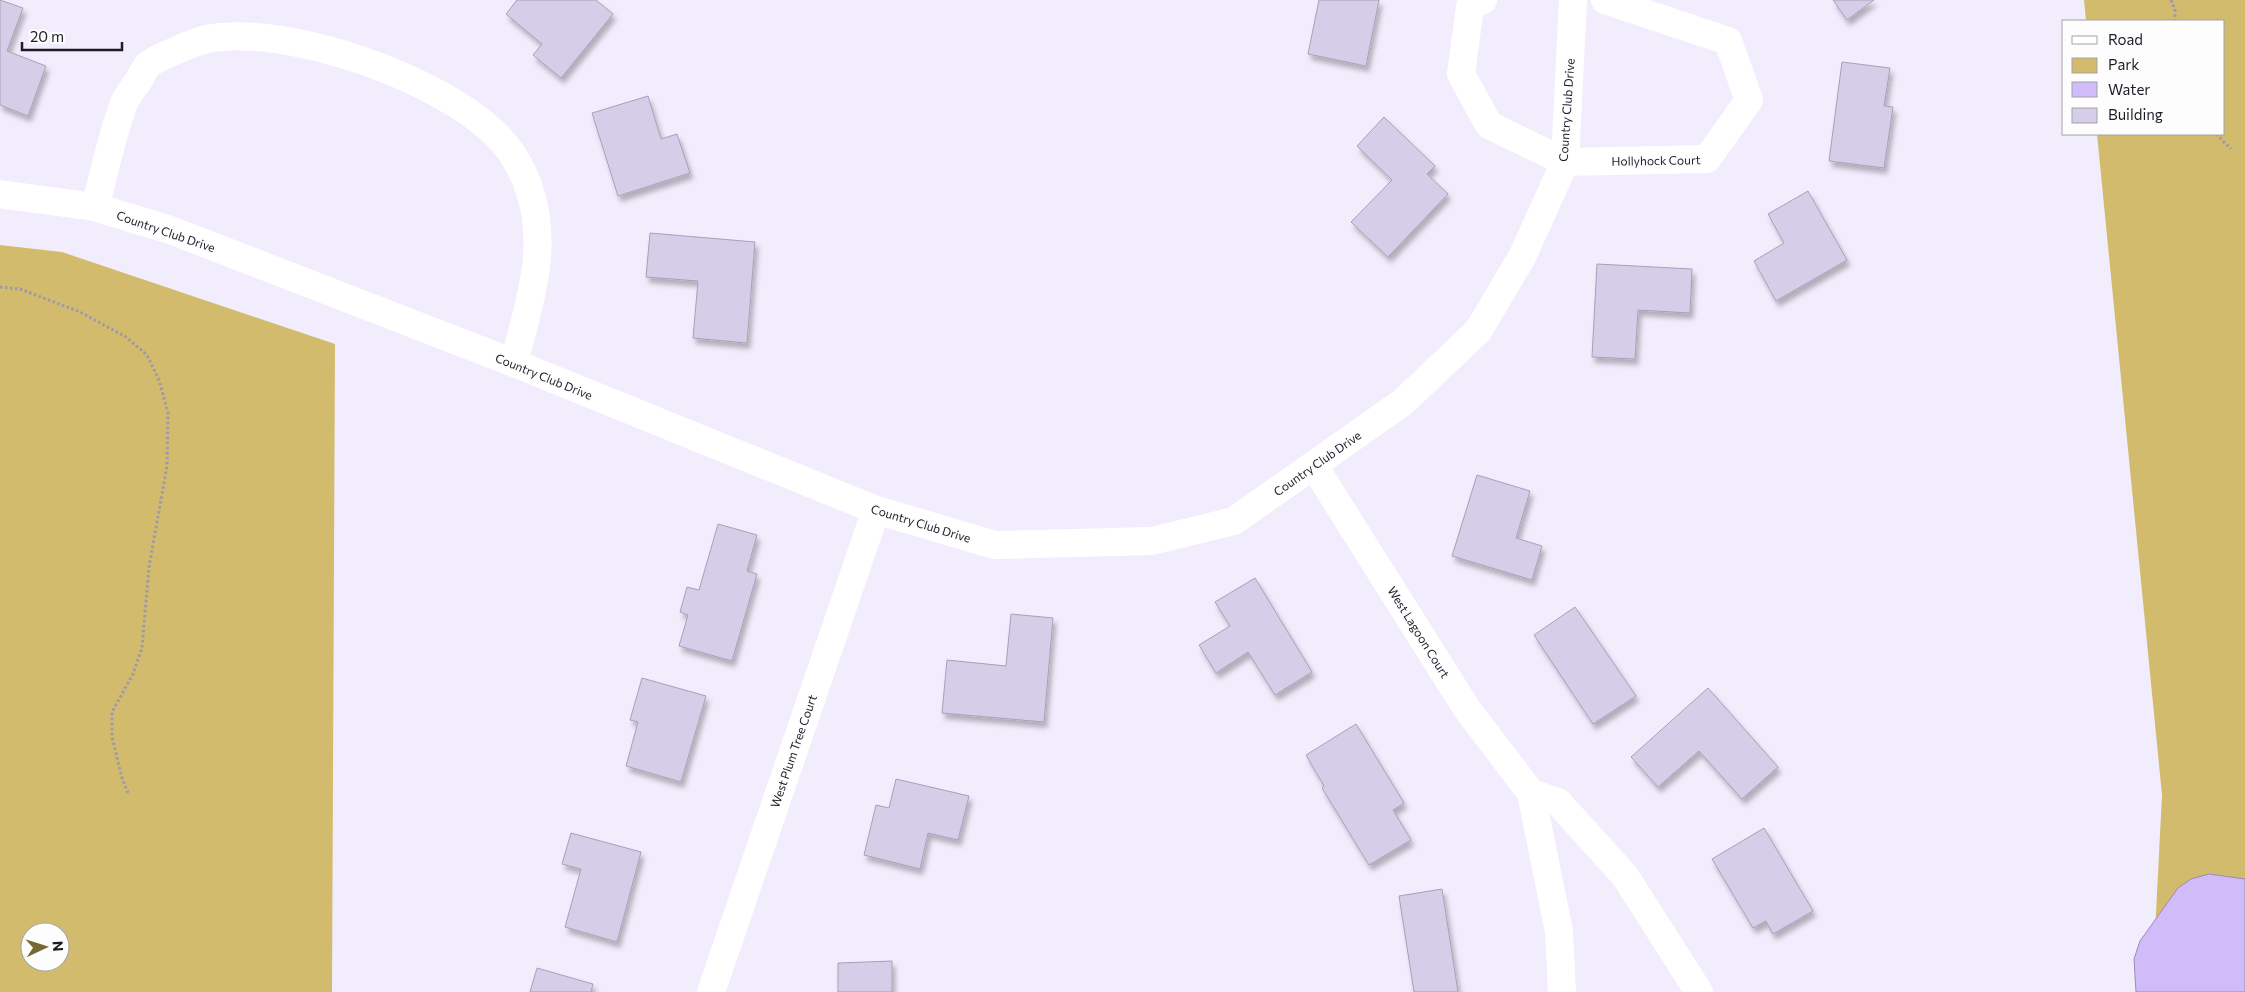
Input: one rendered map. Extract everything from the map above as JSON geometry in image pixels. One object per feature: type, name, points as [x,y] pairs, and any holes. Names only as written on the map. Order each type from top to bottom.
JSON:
[{"type":"street","name":"Hollyhock Court","points":[[1483,0],[1470,7],[1461,74],[1489,125],[1565,162],[1707,159],[1749,100],[1728,41],[1605,0]]},
{"type":"street","name":"Country Club Drive","points":[[0,194],[95,208],[173,231],[514,363],[876,510],[995,545],[1152,541],[1234,521],[1403,402],[1478,331],[1522,257],[1565,162],[1573,0]]},
{"type":"street","points":[[95,208],[123,105],[148,64],[206,39],[247,37],[288,41],[355,57],[431,88],[464,109],[502,141],[514,158],[530,192],[538,233],[536,268],[514,363]]},
{"type":"street","name":"West Lagoon Court","points":[[1314,466],[1467,709],[1531,792],[1559,931],[1562,992]]},
{"type":"street","name":"West Plum Tree Court","points":[[711,992],[876,510]]},
{"type":"street","points":[[1531,792],[1558,802],[1625,876],[1699,992]]},
{"type":"path","points":[[2171,0],[2175,10],[2176,20]]},
{"type":"path","points":[[2217,135],[2231,149]]},
{"type":"path","points":[[0,286],[20,289],[80,312],[126,338],[147,355],[159,380],[168,413],[168,466],[149,567],[142,648],[134,674],[112,712],[112,737],[122,778],[128,793]]},
{"type":"green space","points":[[2084,0],[2245,0],[2245,992],[2152,992],[2162,795],[2097,135],[2225,135],[2225,20],[2086,20]]},
{"type":"green space","points":[[0,245],[62,252],[335,344],[332,992],[0,992]]},
{"type":"water","points":[[2209,874],[2245,879],[2245,992],[2136,992],[2134,959],[2140,941],[2178,888],[2191,879]]},
{"type":"building","points":[[0,0],[23,8],[7,51],[46,66],[28,116],[0,105]]},
{"type":"building","points":[[517,0],[596,0],[613,14],[561,78],[533,55],[542,44],[506,14]]},
{"type":"building","points":[[1319,0],[1379,0],[1366,66],[1308,54]]},
{"type":"building","points":[[1833,0],[1874,0],[1847,20]]},
{"type":"building","points":[[1842,62],[1890,68],[1884,106],[1893,107],[1884,168],[1829,161]]},
{"type":"building","points":[[648,96],[661,139],[677,134],[690,173],[618,196],[592,113]]},
{"type":"building","points":[[1384,117],[1435,166],[1427,174],[1448,194],[1388,257],[1351,222],[1392,180],[1357,146]]},
{"type":"building","points":[[1808,191],[1847,260],[1776,301],[1754,261],[1784,243],[1768,214]]},
{"type":"building","points":[[650,233],[755,242],[747,343],[693,338],[698,281],[646,277]]},
{"type":"building","points":[[1597,264],[1692,269],[1690,313],[1638,310],[1635,359],[1592,357]]},
{"type":"building","points":[[1477,475],[1530,491],[1516,538],[1542,546],[1532,580],[1452,556]]},
{"type":"building","points":[[718,524],[757,535],[747,571],[757,574],[732,661],[679,646],[688,615],[680,612],[687,587],[699,590]]},
{"type":"building","points":[[1255,578],[1312,672],[1275,695],[1248,652],[1216,673],[1199,645],[1230,626],[1215,602]]},
{"type":"building","points":[[1575,607],[1636,696],[1593,724],[1534,635]]},
{"type":"building","points":[[1011,614],[1053,618],[1044,722],[942,713],[947,660],[1006,666]]},
{"type":"building","points":[[642,678],[706,696],[681,782],[626,766],[638,722],[630,720]]},
{"type":"building","points":[[1708,688],[1778,767],[1742,799],[1699,751],[1658,787],[1631,757]]},
{"type":"building","points":[[1356,724],[1404,803],[1393,810],[1411,840],[1369,865],[1322,788],[1324,786],[1306,755]]},
{"type":"building","points":[[896,779],[969,796],[958,840],[928,833],[920,869],[864,855],[876,805],[889,808]]},
{"type":"building","points":[[1764,828],[1813,911],[1773,934],[1766,921],[1753,928],[1712,859]]},
{"type":"building","points":[[571,833],[641,852],[617,942],[565,927],[581,869],[562,864]]},
{"type":"building","points":[[1442,889],[1458,992],[1414,992],[1399,896]]},
{"type":"building","points":[[892,961],[892,992],[838,992],[838,963]]},
{"type":"building","points":[[537,968],[593,984],[591,992],[530,992]]}]
